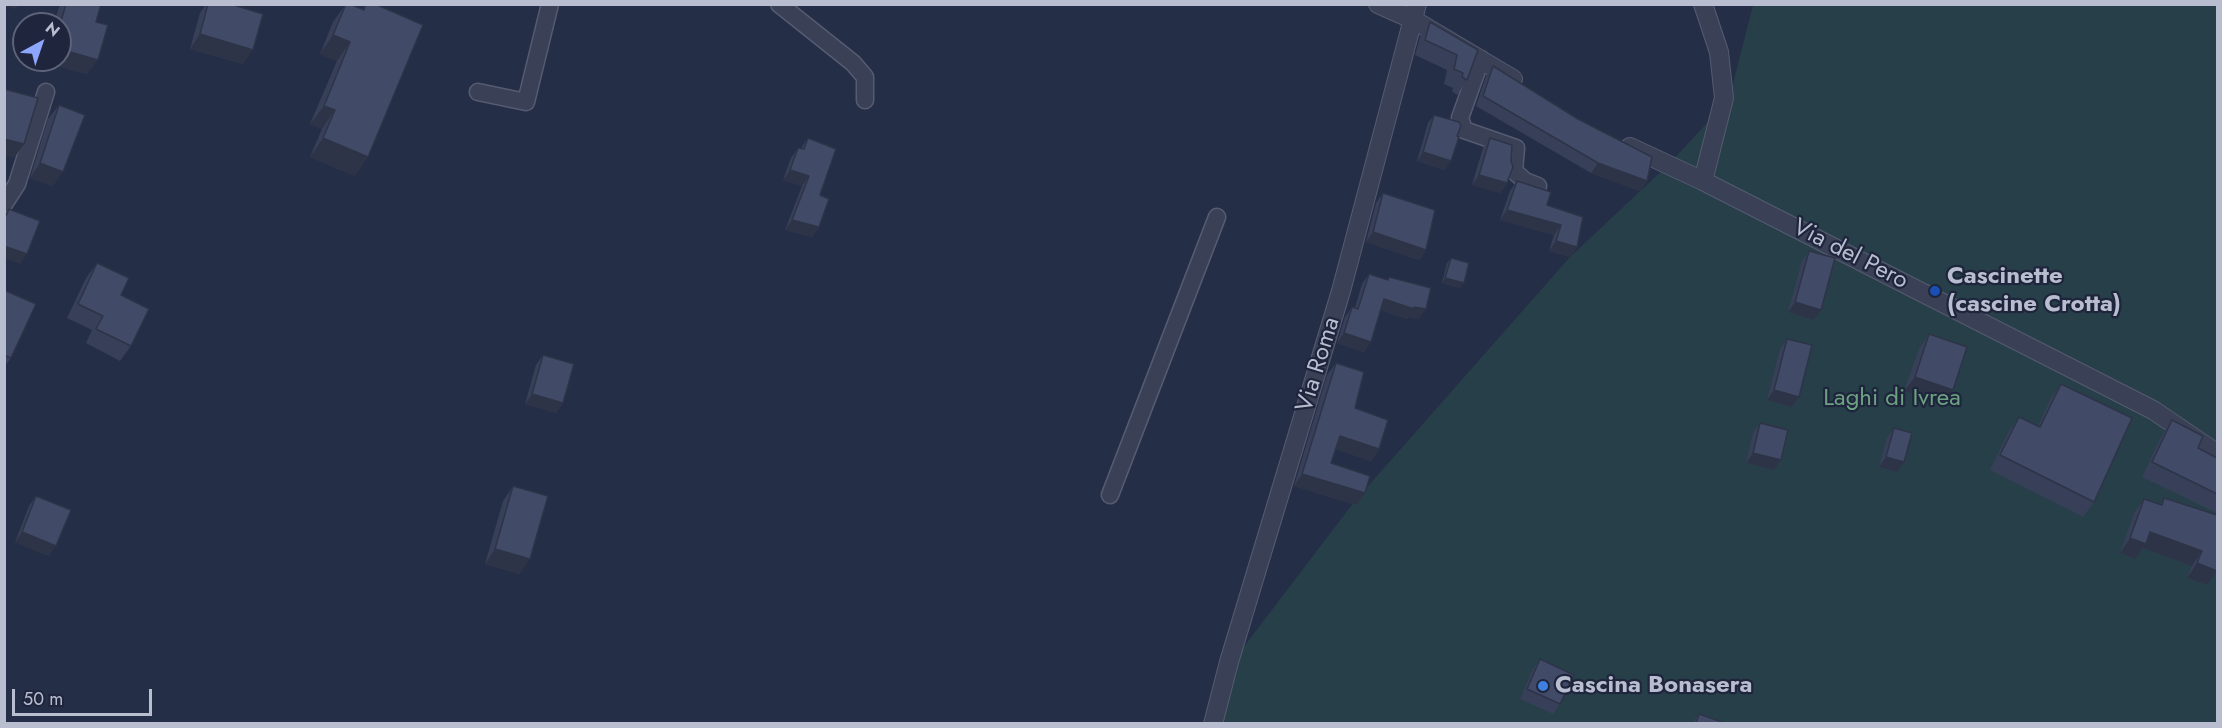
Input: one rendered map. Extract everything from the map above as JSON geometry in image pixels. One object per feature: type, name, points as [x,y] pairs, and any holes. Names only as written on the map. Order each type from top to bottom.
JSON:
[{"type":"street","points":[[478,92],[526,102],[550,4]]},
{"type":"street","points":[[779,4],[866,76],[865,100]]},
{"type":"street","points":[[1378,4],[1415,12],[1481,59],[1526,87]]},
{"type":"street","points":[[1703,4],[1719,52],[1724,98],[1703,181]]},
{"type":"street","name":"Via Roma","points":[[1213,723],[1232,650],[1341,291],[1415,12]]},
{"type":"street","points":[[1481,59],[1460,118],[1464,130],[1516,148],[1514,171],[1525,181],[1538,186]]},
{"type":"street","points":[[4,204],[17,184],[46,92]]},
{"type":"street","name":"Via del Pero","points":[[1618,141],[1703,181],[2153,410],[2217,454]]},
{"type":"street","points":[[1110,495],[1217,217]]},
{"type":"green space","name":"Laghi di Ivrea","points":[[1753,5],[2217,5],[2217,723],[1205,724],[1217,682],[1354,502],[1570,257],[1670,163],[1729,99]]},
{"type":"building","points":[[66,4],[101,4],[96,22],[108,25],[98,60],[72,52],[72,12],[64,12]]},
{"type":"building","points":[[208,4],[230,4],[263,14],[253,50],[200,34]]},
{"type":"building","points":[[346,4],[364,10],[366,4],[375,4],[423,25],[368,157],[323,138],[335,110],[324,106],[350,42],[333,35]]},
{"type":"building","points":[[1430,22],[1478,50],[1467,80],[1462,77],[1463,73],[1454,69],[1457,55],[1425,40]]},
{"type":"building","points":[[1493,66],[1578,119],[1652,157],[1647,181],[1598,163],[1483,96]]},
{"type":"building","points":[[4,89],[38,98],[24,144],[4,139]]},
{"type":"building","points":[[59,105],[85,115],[63,172],[40,163]]},
{"type":"building","points":[[1434,115],[1459,122],[1461,126],[1451,161],[1423,152]]},
{"type":"building","points":[[808,138],[836,149],[820,195],[829,199],[819,227],[792,220],[809,176],[790,170],[798,148],[804,149]]},
{"type":"building","points":[[1490,138],[1512,145],[1513,167],[1507,183],[1479,175]]},
{"type":"building","points":[[1517,181],[1551,192],[1547,205],[1583,217],[1577,247],[1556,241],[1561,225],[1507,210]]},
{"type":"building","points":[[1383,193],[1435,210],[1426,250],[1373,232]]},
{"type":"building","points":[[9,209],[40,221],[27,254],[4,246],[4,220]]},
{"type":"building","points":[[1809,251],[1835,258],[1821,310],[1795,302]]},
{"type":"building","points":[[1451,258],[1469,263],[1464,283],[1445,278]]},
{"type":"building","points":[[97,263],[129,278],[121,295],[149,309],[131,346],[96,329],[103,316],[78,304]]},
{"type":"building","points":[[1369,274],[1431,288],[1426,309],[1414,307],[1414,309],[1384,299],[1371,342],[1344,333],[1352,307],[1358,309]]},
{"type":"building","points":[[4,290],[36,304],[11,358],[4,355]]},
{"type":"building","points":[[1929,334],[1967,347],[1953,390],[1915,377]]},
{"type":"building","points":[[1787,339],[1812,345],[1799,397],[1774,390]]},
{"type":"building","points":[[543,355],[574,364],[563,403],[532,394]]},
{"type":"building","points":[[1336,363],[1364,372],[1355,408],[1388,420],[1379,449],[1340,436],[1331,463],[1370,476],[1365,493],[1302,474]]},
{"type":"building","points":[[2061,384],[2132,418],[2094,502],[2000,455],[2019,417],[2040,427]]},
{"type":"building","points":[[2172,420],[2203,436],[2198,448],[2217,458],[2217,494],[2152,462]]},
{"type":"building","points":[[1760,423],[1788,430],[1781,460],[1753,453]]},
{"type":"building","points":[[1894,428],[1912,433],[1904,462],[1886,457]]},
{"type":"building","points":[[513,486],[548,496],[530,559],[495,549]]},
{"type":"building","points":[[36,496],[71,510],[56,546],[22,532]]},
{"type":"building","points":[[2164,498],[2217,515],[2217,571],[2197,563],[2202,551],[2150,532],[2146,544],[2130,538],[2144,499],[2162,505]]},
{"type":"building","points":[[1540,659],[1574,675],[1560,704],[1527,689]]},
{"type":"building","points":[[1699,714],[1722,722],[1696,723]]},
{"type":"place","name":"Cascinette (cascine Crotta)","points":[[1935,291]]},
{"type":"place","name":"Cascina Bonasera","points":[[1543,686]]}]
